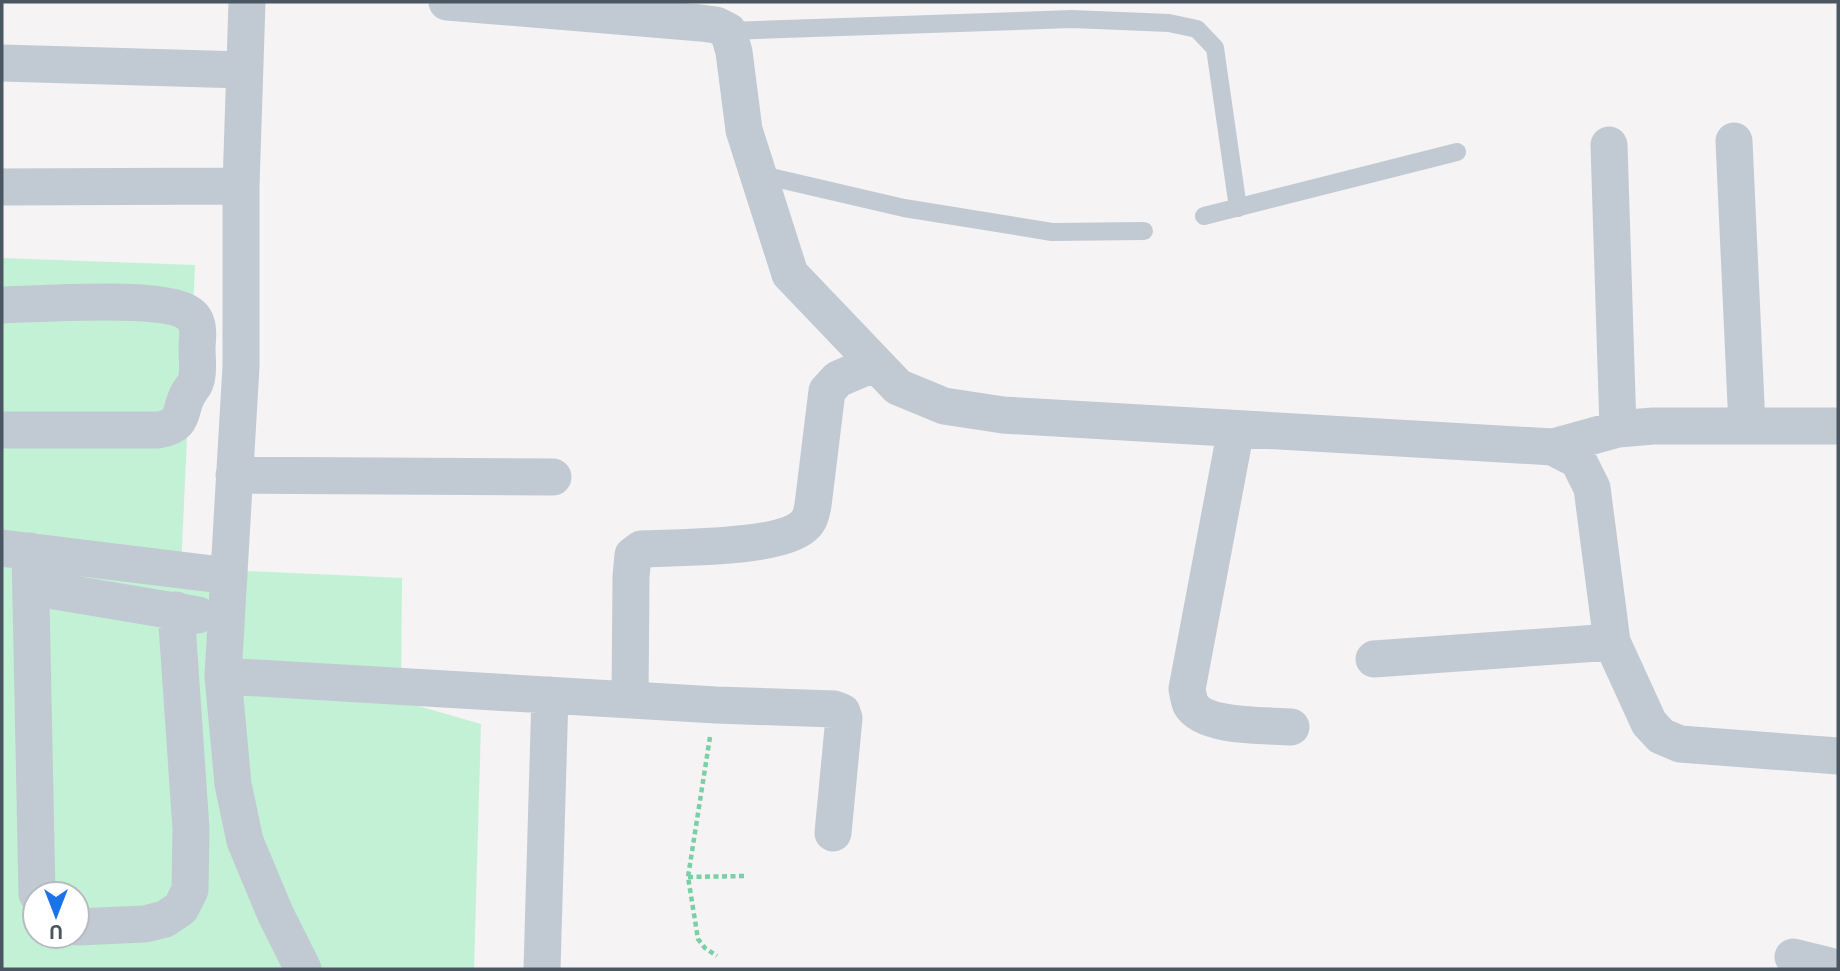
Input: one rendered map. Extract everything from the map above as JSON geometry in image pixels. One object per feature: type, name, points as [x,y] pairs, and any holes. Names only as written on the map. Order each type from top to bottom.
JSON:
[{"type":"street","points":[[247,2],[241,186],[241,366],[223,676],[233,784],[245,841],[275,913],[303,969]]},
{"type":"street","points":[[447,2],[724,19],[734,52],[744,130],[790,274],[873,364],[898,387],[944,406],[1003,415],[1553,447],[1618,429],[1653,426],[1838,426]]},
{"type":"street","points":[[2,63],[244,70]]},
{"type":"street","points":[[1734,141],[1747,426]]},
{"type":"street","points":[[1609,145],[1618,429]]},
{"type":"street","points":[[2,187],[241,186]]},
{"type":"street","points":[[2,305],[143,302],[177,307],[189,313],[195,320],[198,331],[196,383],[189,392],[181,416],[169,428],[2,430]]},
{"type":"street","points":[[630,699],[633,555],[641,549],[752,543],[775,539],[799,529],[809,520],[813,505],[827,391],[838,379],[873,364]]},
{"type":"street","points":[[1236,429],[1187,689],[1190,704],[1198,713],[1220,722],[1291,727]]},
{"type":"street","points":[[1553,447],[1578,460],[1592,488],[1612,642],[1648,723],[1661,736],[1680,744],[1838,756]]},
{"type":"street","points":[[234,475],[553,477]]},
{"type":"street","points":[[37,880],[31,587],[16,549],[229,576]]},
{"type":"street","points":[[31,587],[176,610],[227,621]]},
{"type":"street","points":[[91,926],[145,924],[165,919],[181,908],[190,890],[191,829],[176,610]]},
{"type":"street","points":[[1374,659],[1612,642]]},
{"type":"street","points":[[223,676],[716,705],[834,709],[842,712],[844,730],[833,833]]},
{"type":"street","points":[[542,969],[550,695]]},
{"type":"street","points":[[1793,957],[1838,968]]},
{"type":"lane","points":[[724,19],[1072,19],[1169,23],[1197,29],[1215,48],[1238,208]]},
{"type":"lane","points":[[1204,216],[1457,152]]},
{"type":"lane","points":[[758,174],[904,208],[1052,232],[1144,230]]},
{"type":"lane","points":[[196,383],[241,366]]},
{"type":"path","points":[[716,705],[688,877],[698,939],[717,956]]},
{"type":"path","points":[[688,877],[746,876]]},
{"type":"green space","points":[[2,258],[195,265],[181,568],[402,578],[401,701],[481,724],[474,969],[2,969]]}]
